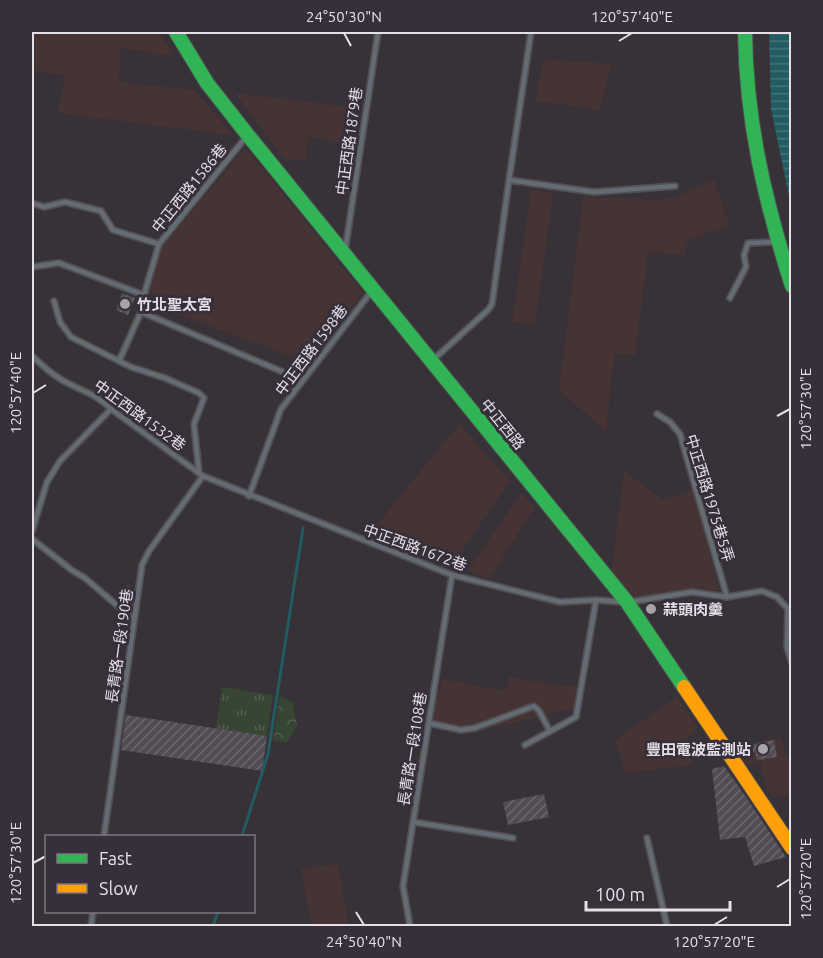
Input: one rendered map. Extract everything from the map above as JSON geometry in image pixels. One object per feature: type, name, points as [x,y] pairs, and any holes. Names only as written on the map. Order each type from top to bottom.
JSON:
[{"type":"main road","name":"中正西路","points":[[176,32],[207,83],[247,134],[627,602],[792,848]]},
{"type":"main road","points":[[745,32],[750,127],[761,185],[792,286]]},
{"type":"lane","name":"中正西路1879巷","points":[[345,253],[378,32]]},
{"type":"lane","points":[[431,361],[492,304],[531,32]]},
{"type":"lane","name":"中正西路1586巷","points":[[119,361],[141,312],[159,244],[247,134]]},
{"type":"lane","points":[[509,180],[594,192],[675,186]]},
{"type":"lane","points":[[32,203],[44,207],[65,202],[101,211],[113,230],[159,244]]},
{"type":"lane","points":[[730,298],[746,267],[744,255],[748,243],[777,242]]},
{"type":"lane","points":[[32,267],[59,263],[144,295]]},
{"type":"lane","name":"中正西路1598巷","points":[[249,496],[281,409],[372,290]]},
{"type":"lane","points":[[54,301],[60,322],[71,338],[131,367],[165,378],[199,393],[204,398],[194,424],[201,475]]},
{"type":"lane","points":[[141,312],[302,380]]},
{"type":"lane","name":"中正西路1532巷","points":[[32,356],[61,380],[102,399],[111,409],[201,475]]},
{"type":"lane","points":[[32,531],[47,482],[60,461],[111,409]]},
{"type":"lane","name":"中正西路1975巷5弄","points":[[657,414],[670,422],[680,434],[727,597]]},
{"type":"lane","name":"中正西路1672巷","points":[[201,475],[452,575],[560,602],[596,600],[627,602],[692,592],[727,597],[762,591],[777,597],[790,608]]},
{"type":"lane","name":"長青路一段190巷","points":[[104,835],[142,566],[149,551],[201,475]]},
{"type":"lane","points":[[32,539],[72,571],[85,578],[134,620]]},
{"type":"lane","name":"長青路一段108巷","points":[[410,927],[403,886],[452,575]]},
{"type":"lane","points":[[525,745],[576,717],[596,600]]},
{"type":"lane","points":[[790,608],[787,647],[792,663]]},
{"type":"lane","points":[[429,723],[461,730],[476,728],[534,706],[550,731]]},
{"type":"lane","points":[[413,822],[513,838]]},
{"type":"lane","points":[[647,837],[667,927]]},
{"type":"shaded area","points":[[32,32],[159,32],[175,56],[121,48],[119,82],[195,90],[233,135],[58,113],[65,75],[32,71]]},
{"type":"shaded area","points":[[543,59],[612,64],[600,110],[536,101]]},
{"type":"shaded area","points":[[235,93],[358,108],[352,145],[309,137],[305,161],[284,159]]},
{"type":"shaded area","points":[[245,148],[363,293],[307,362],[160,308],[147,282],[153,258]]},
{"type":"shaded area","points":[[714,180],[729,225],[684,242],[686,255],[648,252],[635,355],[614,354],[606,432],[559,389],[583,197],[655,200],[675,197]]},
{"type":"shaded area","points":[[531,190],[553,193],[535,325],[512,322]]},
{"type":"shaded area","points":[[459,424],[510,481],[453,564],[372,531]]},
{"type":"shaded area","points":[[624,471],[663,500],[693,489],[719,590],[685,589],[631,599],[611,575]]},
{"type":"shaded area","points":[[521,493],[535,507],[489,579],[468,570]]},
{"type":"shaded area","points":[[510,676],[545,684],[577,686],[574,708],[464,735],[462,728],[431,723],[442,679],[505,691]]},
{"type":"shaded area","points":[[677,697],[698,728],[681,743],[694,765],[626,773],[615,740]]},
{"type":"shaded area","points":[[780,737],[787,758],[791,758],[791,796],[772,797],[765,784],[761,763],[746,766],[734,747]]},
{"type":"shaded area","points":[[338,864],[349,926],[312,926],[301,869]]},
{"type":"green space","points":[[222,687],[273,695],[267,736],[216,728]]},
{"type":"green space","points":[[280,695],[293,703],[297,726],[287,742],[273,741]]},
{"type":"water","points":[[769,32],[791,32],[791,206],[771,109]]},
{"type":"building","name":"竹北聖太宮","points":[[122,293],[135,298],[128,315],[116,310]]},
{"type":"building","points":[[128,585],[134,592],[123,602],[117,595]]},
{"type":"building","points":[[126,715],[267,736],[262,771],[121,750]]},
{"type":"building","name":"豐田電波監測站","points":[[774,740],[777,757],[757,760],[755,752],[751,753],[749,745]]},
{"type":"building","points":[[724,766],[786,857],[754,866],[745,837],[720,840],[712,769]]},
{"type":"building","points":[[544,794],[549,817],[508,825],[503,802]]},
{"type":"waterway","points":[[242,835],[268,754],[303,528]]},
{"type":"waterway","points":[[213,926],[218,913]]},
{"type":"traffic: fast","points":[[176,32],[207,83],[247,134],[627,602],[684,687]]},
{"type":"traffic: fast","points":[[745,32],[753,130],[773,223],[792,286]]},
{"type":"traffic: slow","points":[[684,687],[792,848]]},
{"type":"place","name":"竹北聖太宮","points":[[125,304]]},
{"type":"place","name":"蒜頭肉羹","points":[[651,609]]},
{"type":"place","name":"豐田電波監測站","points":[[763,749]]}]
